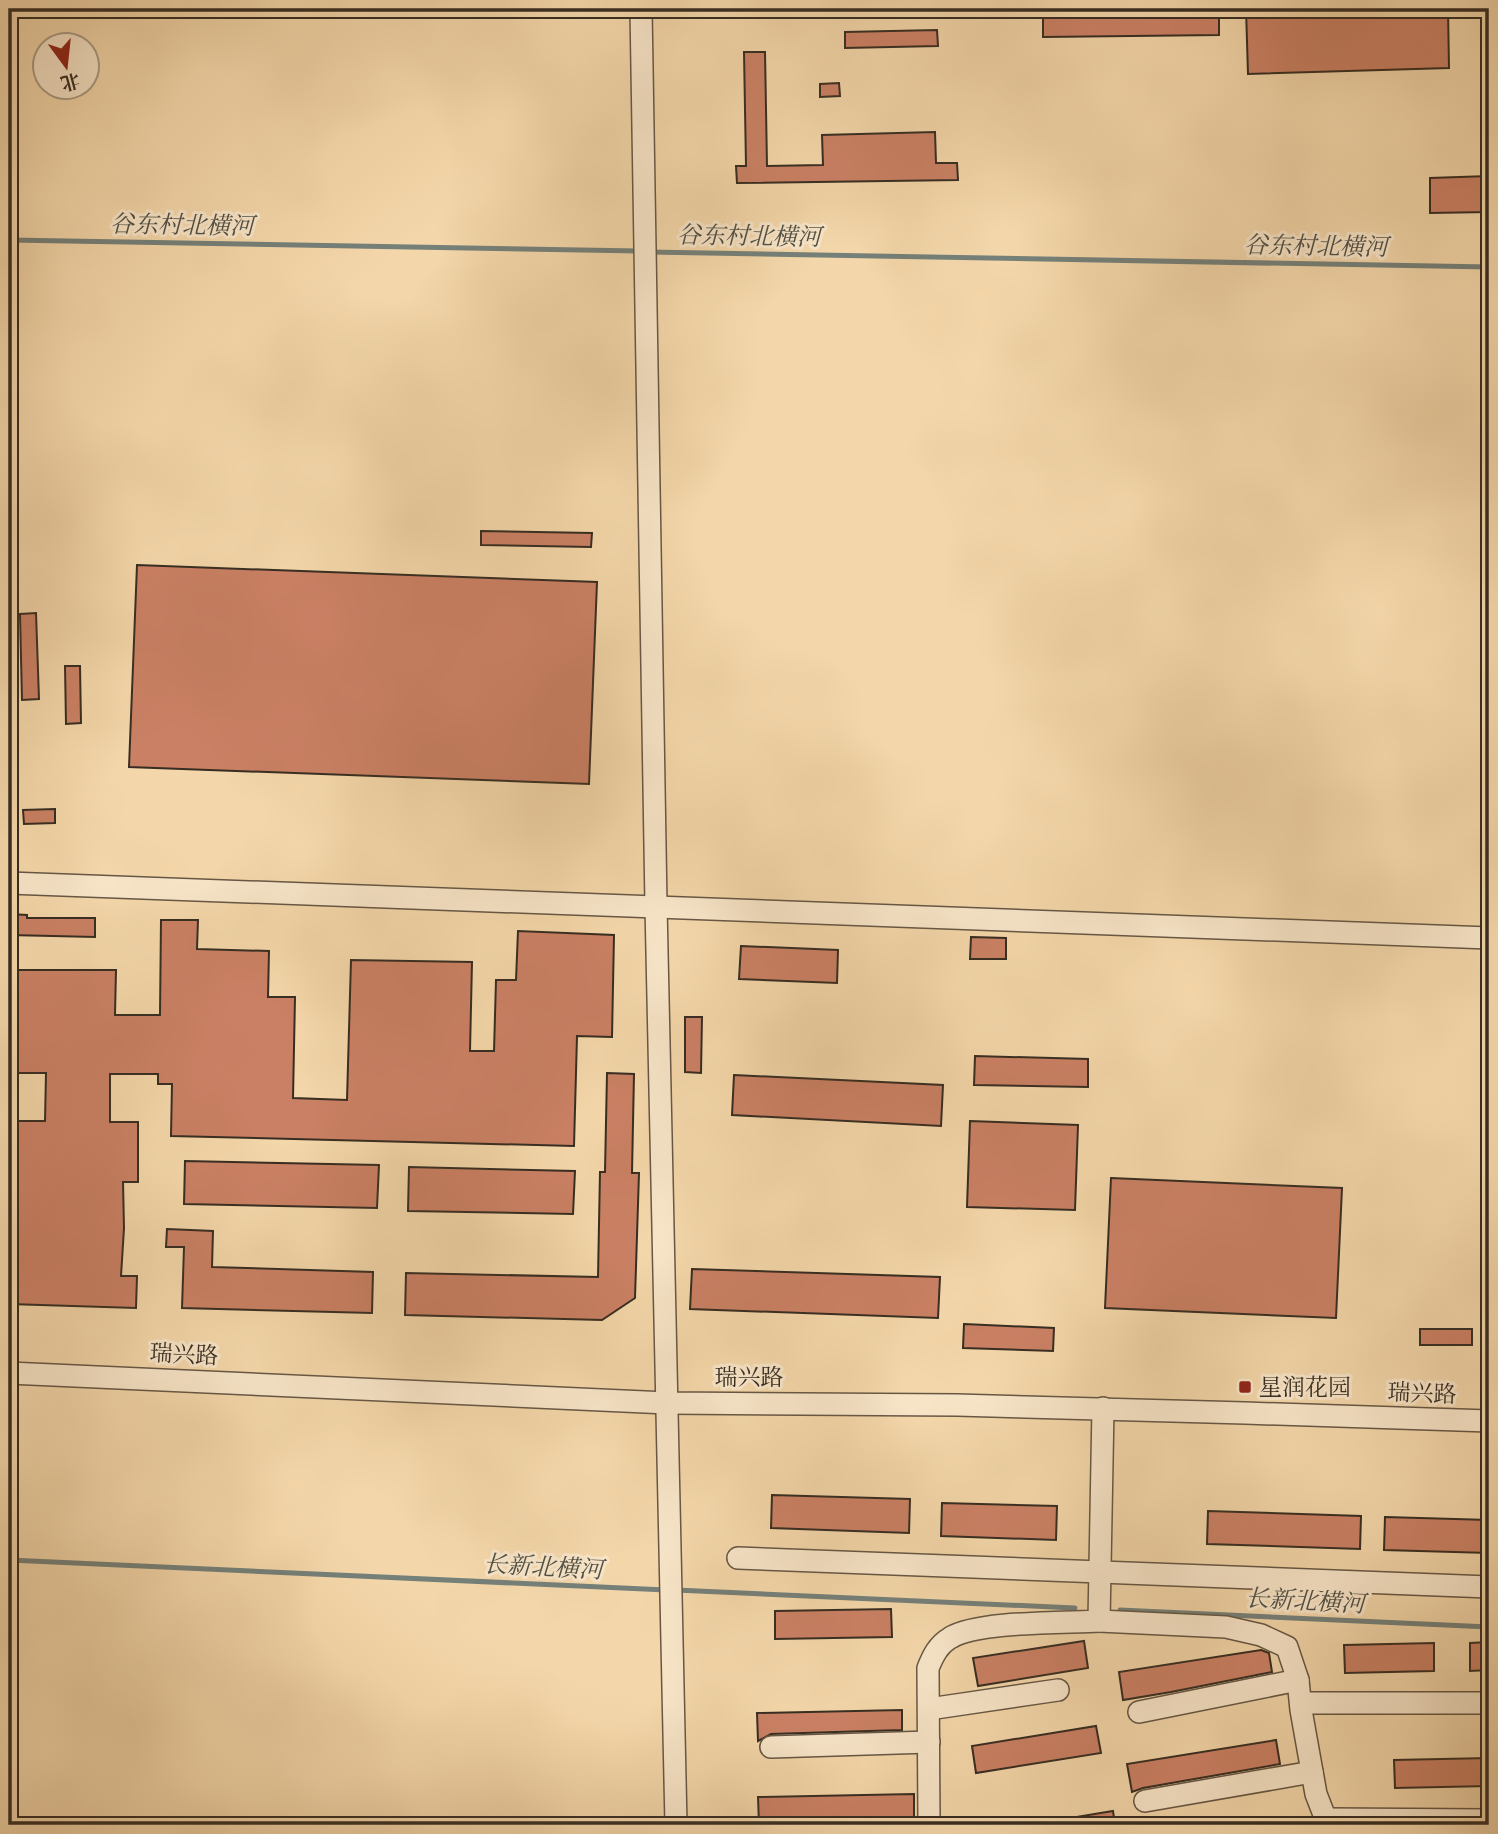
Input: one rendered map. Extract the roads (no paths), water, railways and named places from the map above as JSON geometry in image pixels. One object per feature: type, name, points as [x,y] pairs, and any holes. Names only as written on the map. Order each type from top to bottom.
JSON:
[{"type":"street","points":[[641,9],[656,906],[676,1825]]},
{"type":"street","points":[[9,883],[1489,938]]},
{"type":"street","name":"瑞兴路","points":[[9,1373],[667,1403],[1103,1408],[1489,1422]]},
{"type":"street","points":[[1099,1621],[1103,1408]]},
{"type":"street","points":[[738,1558],[1489,1587]]},
{"type":"street","points":[[929,1825],[928,1668],[937,1649],[951,1637],[981,1628],[1099,1621],[1226,1627],[1261,1635],[1287,1647],[1298,1680],[1316,1794],[1327,1822],[1489,1820]]},
{"type":"street","points":[[1139,1712],[1298,1680]]},
{"type":"street","points":[[929,1709],[1058,1690]]},
{"type":"street","points":[[1301,1703],[1489,1703]]},
{"type":"street","points":[[771,1747],[929,1742]]},
{"type":"street","points":[[1145,1801],[1312,1772]]},
{"type":"waterway","name":"谷东村北横河","points":[[9,240],[639,251]]},
{"type":"waterway","name":"谷东村北横河","points":[[649,252],[1489,267]]},
{"type":"waterway","name":"长新北横河","points":[[9,1560],[666,1590]]},
{"type":"waterway","name":"长新北横河","points":[[676,1590],[1075,1608]]},
{"type":"waterway","name":"长新北横河","points":[[1120,1610],[1489,1627]]},
{"type":"place","name":"星润花园","points":[[1245,1387]]}]
